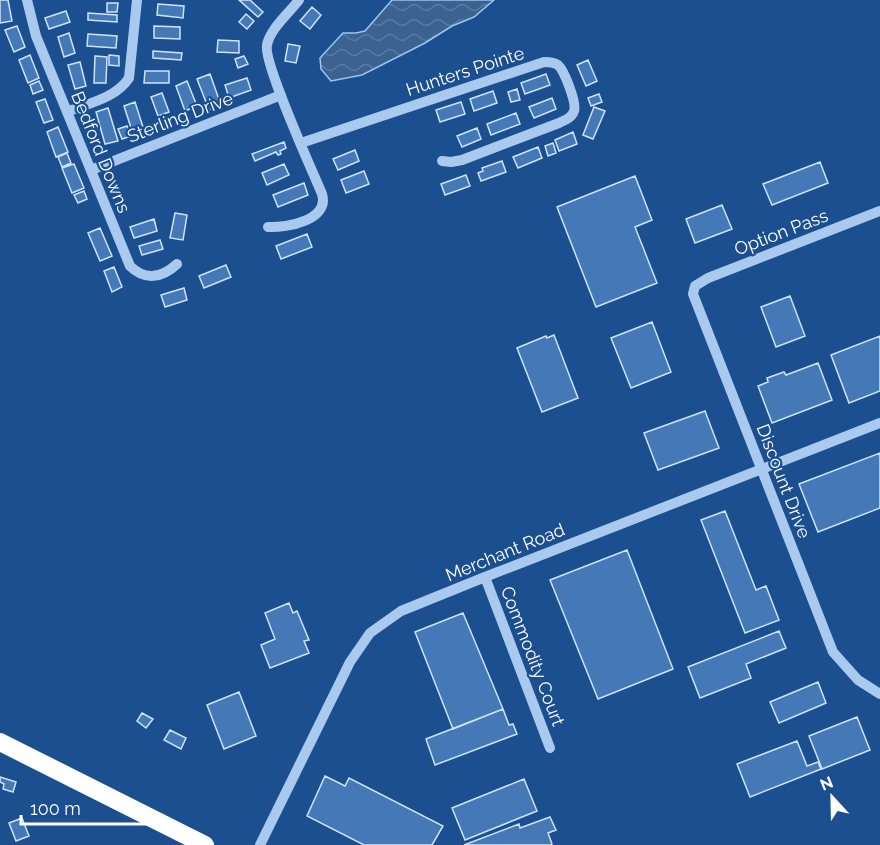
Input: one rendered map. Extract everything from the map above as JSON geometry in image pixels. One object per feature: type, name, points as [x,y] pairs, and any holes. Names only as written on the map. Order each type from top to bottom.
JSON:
[{"type":"highway","points":[[0,742],[205,845]]},
{"type":"street","name":"Bedford Downs","points":[[27,0],[31,22],[130,266],[140,274],[148,276],[165,273],[177,264]]},
{"type":"street","points":[[67,112],[112,94],[125,85],[129,78],[137,0]]},
{"type":"street","points":[[268,227],[282,227],[308,219],[316,215],[323,205],[322,194],[281,95],[266,47],[277,28],[299,0]]},
{"type":"street","name":"Hunters Pointe","points":[[301,143],[544,62],[556,64],[561,68],[574,101],[572,116],[462,160],[442,161]]},
{"type":"street","name":"Sterling Drive","points":[[91,170],[281,95]]},
{"type":"street","name":"Option Pass","points":[[695,286],[708,278],[880,211]]},
{"type":"street","name":"Discount Drive","points":[[695,286],[693,294],[695,300],[833,652],[858,680],[880,694]]},
{"type":"street","name":"Merchant Road","points":[[260,845],[350,662],[370,633],[401,611],[880,423]]},
{"type":"street","name":"Commodity Court","points":[[485,577],[550,748]]},
{"type":"water","points":[[392,0],[494,0],[474,17],[452,26],[425,43],[362,75],[331,81],[321,69],[320,58],[343,33],[365,31]]},
{"type":"building","points":[[0,0],[8,0],[12,21],[0,23]]},
{"type":"building","points":[[239,0],[250,0],[263,12],[258,17]]},
{"type":"building","points":[[107,3],[118,3],[117,12],[107,12]]},
{"type":"building","points":[[158,4],[184,6],[183,18],[157,15]]},
{"type":"building","points":[[312,7],[321,15],[310,29],[300,21]]},
{"type":"building","points":[[66,11],[70,22],[49,29],[45,18]]},
{"type":"building","points":[[88,13],[117,15],[117,22],[88,20]]},
{"type":"building","points":[[246,14],[254,21],[247,29],[239,22]]},
{"type":"building","points":[[17,26],[25,47],[14,52],[5,30]]},
{"type":"building","points":[[154,26],[180,27],[180,39],[154,38]]},
{"type":"building","points":[[69,33],[75,53],[64,57],[58,37]]},
{"type":"building","points":[[88,34],[117,36],[116,48],[87,46]]},
{"type":"building","points":[[218,40],[239,41],[239,53],[217,52]]},
{"type":"building","points":[[288,44],[300,46],[296,63],[285,61]]},
{"type":"building","points":[[153,51],[182,53],[181,60],[153,58]]},
{"type":"building","points":[[30,55],[39,78],[28,83],[19,60]]},
{"type":"building","points":[[109,55],[119,56],[119,66],[109,65]]},
{"type":"building","points":[[95,56],[107,57],[106,83],[94,83]]},
{"type":"building","points":[[244,56],[248,64],[238,68],[235,59]]},
{"type":"building","points":[[588,60],[597,81],[586,86],[577,65]]},
{"type":"building","points":[[80,62],[86,86],[75,89],[68,65]]},
{"type":"building","points":[[145,71],[169,71],[169,83],[144,83]]},
{"type":"building","points":[[210,74],[221,105],[209,110],[197,79]]},
{"type":"building","points":[[546,74],[550,85],[525,94],[521,83]]},
{"type":"building","points":[[247,78],[251,90],[229,98],[225,85]]},
{"type":"building","points":[[39,81],[43,90],[33,94],[30,85]]},
{"type":"building","points":[[187,81],[197,106],[185,111],[176,86]]},
{"type":"building","points":[[517,89],[520,100],[511,102],[508,92]]},
{"type":"building","points":[[493,91],[497,103],[474,111],[470,99]]},
{"type":"building","points":[[162,93],[169,112],[158,116],[151,97]]},
{"type":"building","points":[[599,94],[602,102],[591,106],[588,98]]},
{"type":"building","points":[[552,98],[556,109],[534,118],[529,107]]},
{"type":"building","points":[[45,99],[53,120],[44,123],[36,102]]},
{"type":"building","points":[[135,102],[143,127],[132,131],[124,106]]},
{"type":"building","points":[[461,102],[465,114],[440,122],[436,110]]},
{"type":"building","points":[[594,107],[605,111],[593,139],[583,135]]},
{"type":"building","points":[[108,108],[118,141],[105,144],[96,112]]},
{"type":"building","points":[[516,113],[520,124],[491,135],[487,124]]},
{"type":"building","points":[[127,126],[131,136],[122,139],[118,129]]},
{"type":"building","points":[[58,127],[68,152],[56,157],[47,132]]},
{"type":"building","points":[[477,128],[481,139],[462,147],[457,136]]},
{"type":"building","points":[[573,132],[577,144],[559,151],[555,140]]},
{"type":"building","points":[[284,142],[286,148],[280,151],[281,154],[278,155],[276,152],[255,161],[252,154]]},
{"type":"building","points":[[553,143],[556,153],[548,156],[545,146]]},
{"type":"building","points":[[538,147],[542,158],[518,168],[513,157]]},
{"type":"building","points":[[355,150],[359,161],[338,170],[333,159]]},
{"type":"building","points":[[67,153],[71,163],[62,167],[58,157]]},
{"type":"building","points":[[502,161],[506,172],[481,181],[478,173],[483,171],[482,168]]},
{"type":"building","points":[[820,162],[828,183],[772,205],[763,184]]},
{"type":"building","points":[[74,164],[84,188],[72,193],[62,168]]},
{"type":"building","points":[[284,164],[289,175],[267,185],[262,173]]},
{"type":"building","points":[[364,171],[369,184],[346,193],[341,180]]},
{"type":"building","points":[[466,175],[470,186],[445,195],[441,184]]},
{"type":"building","points":[[635,176],[652,220],[635,227],[657,283],[596,307],[557,207]]},
{"type":"building","points":[[304,183],[308,195],[278,207],[273,195]]},
{"type":"building","points":[[84,191],[87,199],[78,203],[74,195]]},
{"type":"building","points":[[722,205],[732,229],[695,243],[686,219]]},
{"type":"building","points":[[175,213],[187,215],[183,240],[170,238]]},
{"type":"building","points":[[154,219],[157,231],[134,238],[130,227]]},
{"type":"building","points":[[100,228],[112,256],[100,261],[88,233]]},
{"type":"building","points":[[307,234],[312,247],[281,259],[276,246]]},
{"type":"building","points":[[160,240],[163,249],[142,255],[139,246]]},
{"type":"building","points":[[226,265],[231,277],[204,288],[199,276]]},
{"type":"building","points":[[114,267],[122,287],[112,292],[104,271]]},
{"type":"building","points":[[184,288],[187,300],[165,307],[161,295]]},
{"type":"building","points":[[790,296],[805,336],[776,347],[761,307]]},
{"type":"building","points":[[652,322],[671,372],[631,388],[611,338]]},
{"type":"building","points":[[554,335],[578,398],[542,412],[517,348]]},
{"type":"building","points":[[880,336],[880,391],[849,403],[831,355]]},
{"type":"building","points":[[818,363],[832,400],[772,423],[758,386],[768,382],[767,378],[784,372],[786,375]]},
{"type":"building","points":[[705,411],[719,448],[658,470],[644,433]]},
{"type":"building","points":[[880,453],[880,508],[818,532],[799,484]]},
{"type":"building","points":[[725,511],[756,590],[766,586],[779,620],[745,633],[701,520]]},
{"type":"building","points":[[627,550],[673,669],[598,699],[550,580]]},
{"type":"building","points":[[289,603],[293,613],[297,611],[309,640],[304,641],[309,653],[270,668],[261,645],[275,639],[265,613]]},
{"type":"building","points":[[463,613],[503,709],[453,729],[415,632]]},
{"type":"building","points":[[779,631],[786,648],[746,664],[751,678],[700,698],[688,667]]},
{"type":"building","points":[[818,682],[826,703],[779,723],[770,702]]},
{"type":"building","points":[[239,692],[256,736],[224,749],[207,705]]},
{"type":"building","points":[[503,709],[509,725],[513,724],[517,734],[435,765],[426,739]]},
{"type":"building","points":[[142,713],[153,719],[146,728],[137,721]]},
{"type":"building","points":[[857,717],[870,750],[822,769],[809,736]]},
{"type":"building","points":[[170,730],[186,738],[181,749],[164,740]]},
{"type":"building","points":[[797,741],[807,766],[818,762],[821,769],[750,797],[737,764]]},
{"type":"building","points":[[325,776],[345,786],[349,778],[443,826],[432,845],[364,845],[307,816]]},
{"type":"building","points":[[0,777],[16,782],[13,792],[3,789],[4,784],[0,782]]},
{"type":"building","points":[[524,779],[537,811],[465,840],[452,808]]},
{"type":"building","points":[[550,817],[556,830],[548,833],[552,844],[550,845],[464,845],[519,824],[520,828]]},
{"type":"building","points":[[22,818],[29,836],[16,841],[9,823]]}]
